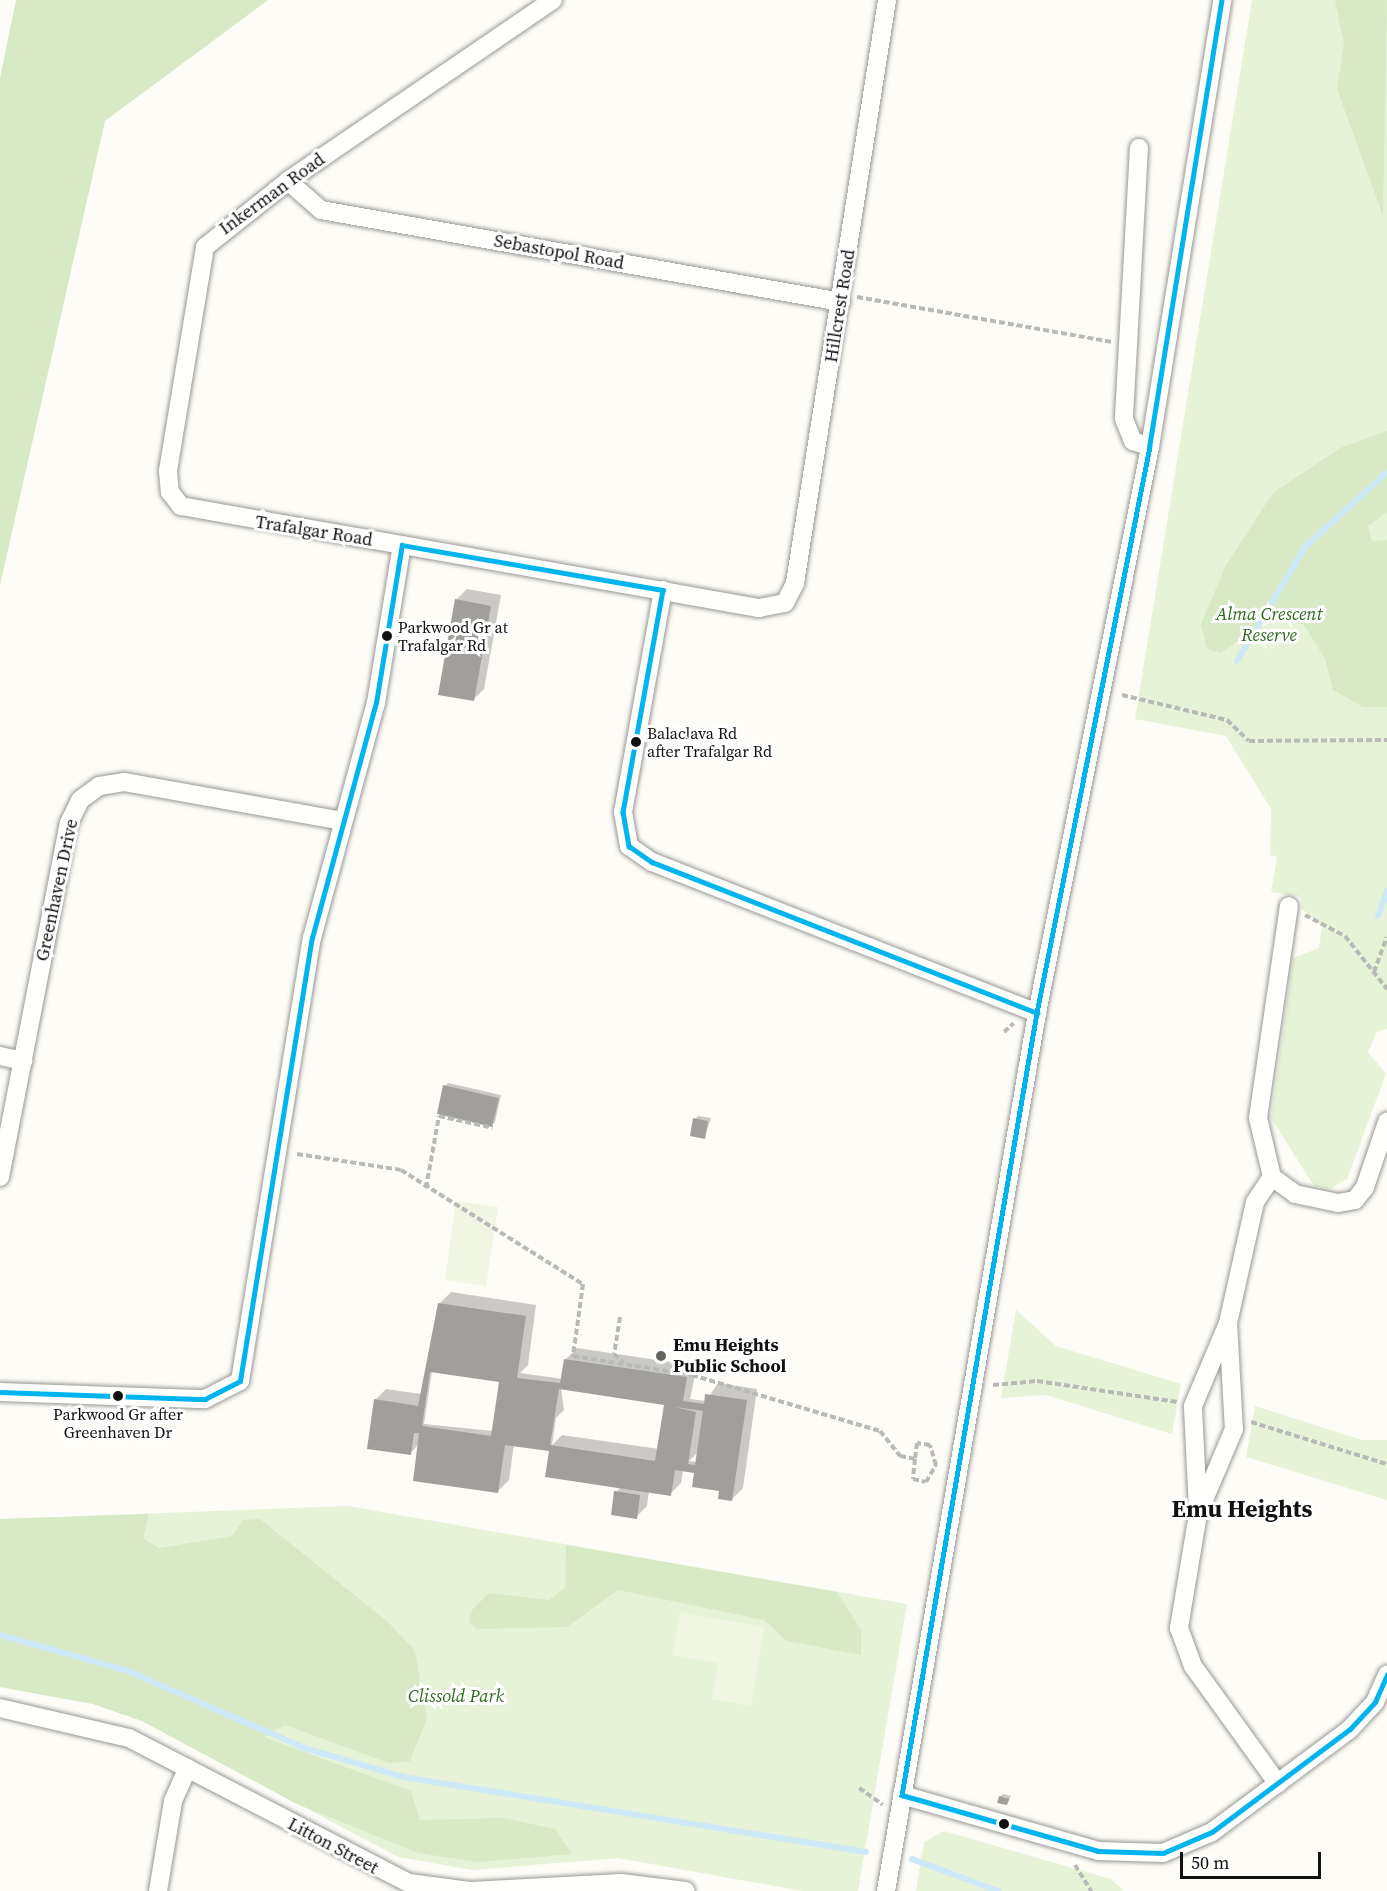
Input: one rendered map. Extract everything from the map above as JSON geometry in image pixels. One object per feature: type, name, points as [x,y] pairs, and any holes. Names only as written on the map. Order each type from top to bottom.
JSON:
[{"type":"street","name":"Inkerman Road","points":[[173,498],[168,471],[205,247],[288,181],[553,0]]},
{"type":"street","name":"Hillcrest Road","points":[[779,606],[793,592],[887,0]]},
{"type":"street","points":[[886,1891],[1037,1013],[1150,447],[1222,0]]},
{"type":"street","points":[[1138,148],[1126,429],[1133,441],[1150,447]]},
{"type":"street","name":"Sebastopol Road","points":[[288,181],[321,210],[841,298]]},
{"type":"street","name":"Trafalgar Road","points":[[173,498],[195,511],[759,608],[779,606]]},
{"type":"street","points":[[0,1392],[205,1399],[240,1381],[312,938],[376,703],[402,545]]},
{"type":"street","points":[[663,590],[623,813],[629,846],[652,862],[1037,1013]]},
{"type":"street","name":"Greenhaven Drive","points":[[0,1177],[69,823],[88,792],[124,782],[342,821]]},
{"type":"street","points":[[1289,906],[1258,1118],[1272,1177],[1295,1194],[1338,1203],[1355,1200],[1365,1187],[1387,1122]]},
{"type":"street","points":[[0,1056],[23,1061]]},
{"type":"street","points":[[1198,1514],[1191,1417],[1228,1323],[1255,1202],[1272,1177]]},
{"type":"street","points":[[1228,1323],[1234,1429],[1198,1514],[1179,1628],[1183,1645],[1278,1784]]},
{"type":"street","points":[[901,1802],[1067,1843],[1137,1856],[1177,1850],[1201,1839],[1278,1784],[1362,1718],[1387,1675]]},
{"type":"street","name":"Litton Street","points":[[0,1708],[108,1731],[188,1768],[407,1887],[471,1891],[641,1888],[686,1891]]},
{"type":"street","points":[[158,1891],[173,1801],[188,1768]]},
{"type":"path","points":[[841,298],[1128,344]]},
{"type":"path","points":[[1122,694],[1227,720],[1249,741],[1387,740]]},
{"type":"path","points":[[1289,906],[1345,936],[1387,989]]},
{"type":"path","points":[[1374,972],[1387,937]]},
{"type":"path","points":[[426,1188],[439,1116],[494,1128]]},
{"type":"path","points":[[297,1154],[401,1170],[426,1188],[583,1284],[573,1356],[692,1375],[880,1431],[900,1456],[915,1458]]},
{"type":"path","points":[[620,1317],[614,1354],[624,1364]]},
{"type":"path","points":[[917,1443],[930,1445],[936,1465],[926,1482],[913,1479],[915,1458],[917,1443]]},
{"type":"path","points":[[859,1788],[901,1802]]},
{"type":"path","points":[[1074,1865],[1091,1891]]},
{"type":"green space","points":[[16,0],[268,0],[105,121],[0,585],[0,78]]},
{"type":"green space","name":"Alma Crescent Reserve","points":[[1252,0],[1387,0],[1387,1029],[1377,1032],[1368,1052],[1386,1074],[1347,1179],[1330,1189],[1314,1186],[1271,1118],[1293,958],[1319,948],[1322,926],[1301,908],[1301,897],[1271,892],[1277,857],[1270,855],[1271,809],[1226,736],[1135,719]]},
{"type":"green space","points":[[1335,0],[1387,0],[1383,216],[1337,89],[1344,45]]},
{"type":"green space","points":[[1387,431],[1387,512],[1368,526],[1372,541],[1387,540],[1387,707],[1363,707],[1333,690],[1325,659],[1304,625],[1279,612],[1221,653],[1207,649],[1201,624],[1226,565],[1273,493],[1342,447]]},
{"type":"green space","points":[[456,1201],[498,1207],[486,1286],[445,1280]]},
{"type":"green space","points":[[1016,1310],[1056,1346],[1181,1384],[1172,1434],[1046,1395],[1001,1398]]},
{"type":"green space","points":[[1255,1406],[1362,1440],[1387,1440],[1387,1500],[1246,1457]]},
{"type":"green space","name":"Clissold Park","points":[[348,1506],[907,1604],[858,1891],[802,1891],[618,1858],[473,1870],[398,1857],[142,1721],[93,1704],[0,1687],[0,1519]]},
{"type":"green space","points":[[149,1514],[143,1538],[159,1548],[232,1536],[243,1520],[260,1519],[388,1622],[415,1651],[427,1719],[410,1761],[389,1763],[285,1725],[264,1737],[411,1791],[420,1820],[503,1818],[555,1829],[572,1854],[477,1862],[418,1853],[297,1804],[142,1721],[93,1704],[0,1687],[0,1519]]},
{"type":"green space","points":[[566,1545],[837,1592],[861,1630],[861,1655],[787,1641],[764,1620],[618,1590],[567,1627],[477,1629],[469,1623],[472,1610],[489,1593],[549,1600],[565,1588]]},
{"type":"green space","points":[[680,1612],[764,1627],[751,1706],[712,1699],[718,1663],[672,1655]]},
{"type":"green space","points":[[944,1831],[1111,1879],[1124,1891],[916,1891],[924,1842]]},
{"type":"building","points":[[455,599],[491,606],[474,701],[438,695]]},
{"type":"building","points":[[443,1085],[499,1098],[492,1127],[437,1114]]},
{"type":"building","points":[[693,1118],[708,1121],[705,1139],[690,1136]]},
{"type":"building","points":[[438,1303],[526,1316],[517,1378],[560,1383],[564,1359],[687,1377],[683,1401],[704,1404],[705,1394],[747,1400],[732,1501],[718,1499],[719,1491],[692,1487],[694,1473],[675,1470],[671,1496],[545,1477],[549,1451],[505,1445],[498,1493],[413,1481],[419,1433],[414,1433],[411,1455],[367,1449],[374,1399],[418,1406]],"holes":[[[430,1372],[499,1382],[491,1436],[422,1426]],[[559,1389],[664,1405],[655,1461],[550,1445]],[[675,1407],[703,1411],[695,1465],[688,1464],[696,1412]]]},
{"type":"building","points":[[614,1491],[640,1495],[637,1519],[611,1515]]},
{"type":"building","points":[[999,1796],[1009,1799],[1007,1805],[997,1803]]},
{"type":"waterway","points":[[1237,661],[1305,547],[1387,472]]},
{"type":"waterway","points":[[1378,916],[1387,891]]},
{"type":"waterway","points":[[0,1635],[128,1671],[304,1748],[403,1777],[866,1852]]},
{"type":"waterway","points":[[912,1859],[998,1891]]},
{"type":"transit line","points":[[1222,0],[1150,447],[1037,1013],[902,1795],[1098,1851],[1163,1853],[1212,1832],[1350,1729],[1375,1702],[1387,1675]]},
{"type":"transit line","points":[[0,1392],[205,1399],[240,1381],[312,938],[376,703],[402,545],[663,590],[623,812],[629,846],[652,862],[1037,1013]]},
{"type":"place","name":"Parkwood Gr at Trafalgar Rd","points":[[387,636]]},
{"type":"place","name":"Balaclava Rd after Trafalgar Rd","points":[[636,742]]},
{"type":"place","name":"Emu Heights Public School","points":[[661,1356]]},
{"type":"place","name":"Parkwood Gr after Greenhaven Dr","points":[[118,1396]]},
{"type":"district","name":"Emu Heights","points":[[1242,1509]]}]
